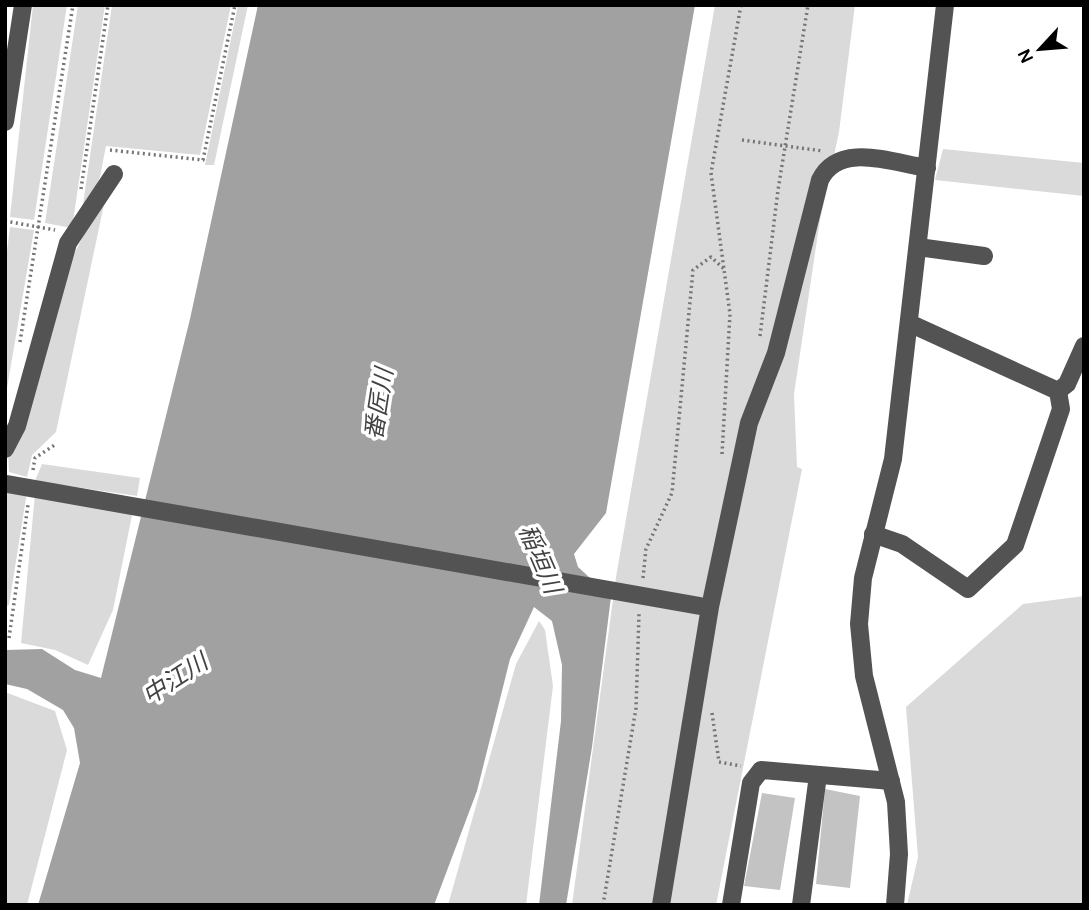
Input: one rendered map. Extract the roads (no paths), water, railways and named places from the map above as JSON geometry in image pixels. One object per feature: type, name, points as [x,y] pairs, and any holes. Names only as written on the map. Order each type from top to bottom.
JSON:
[{"type":"street","points":[[5,122],[23,5]]},
{"type":"street","points":[[895,905],[899,827],[891,781],[860,653],[860,600],[873,534],[887,490],[893,459],[945,5]]},
{"type":"street","points":[[661,905],[698,676],[705,606],[749,423],[776,353],[820,180],[835,162],[851,157],[927,168]]},
{"type":"street","points":[[5,449],[17,426],[68,243],[114,174]]},
{"type":"street","points":[[918,247],[984,256]]},
{"type":"street","points":[[909,323],[1058,391]]},
{"type":"street","points":[[1058,391],[1067,384],[1084,346]]},
{"type":"street","points":[[873,534],[902,544],[968,589],[1015,545],[1061,408],[1058,391]]},
{"type":"street","points":[[6,484],[705,606]]},
{"type":"street","points":[[731,905],[751,783],[761,770],[891,781]]},
{"type":"street","points":[[802,905],[818,775]]},
{"type":"water","points":[[258,5],[695,5],[606,513],[574,554],[578,567],[611,597],[592,747],[566,905],[539,905],[561,721],[562,665],[552,621],[534,607],[510,659],[477,791],[434,905],[38,905],[80,763],[74,728],[63,710],[27,689],[5,684],[5,650],[42,649],[75,670],[101,678],[190,319]]},
{"type":"water label","name":"番匠川","points":[[379,404]]},
{"type":"water label","name":"稲垣川","points":[[540,559]]},
{"type":"water label","name":"中江川","points":[[175,679]]}]
